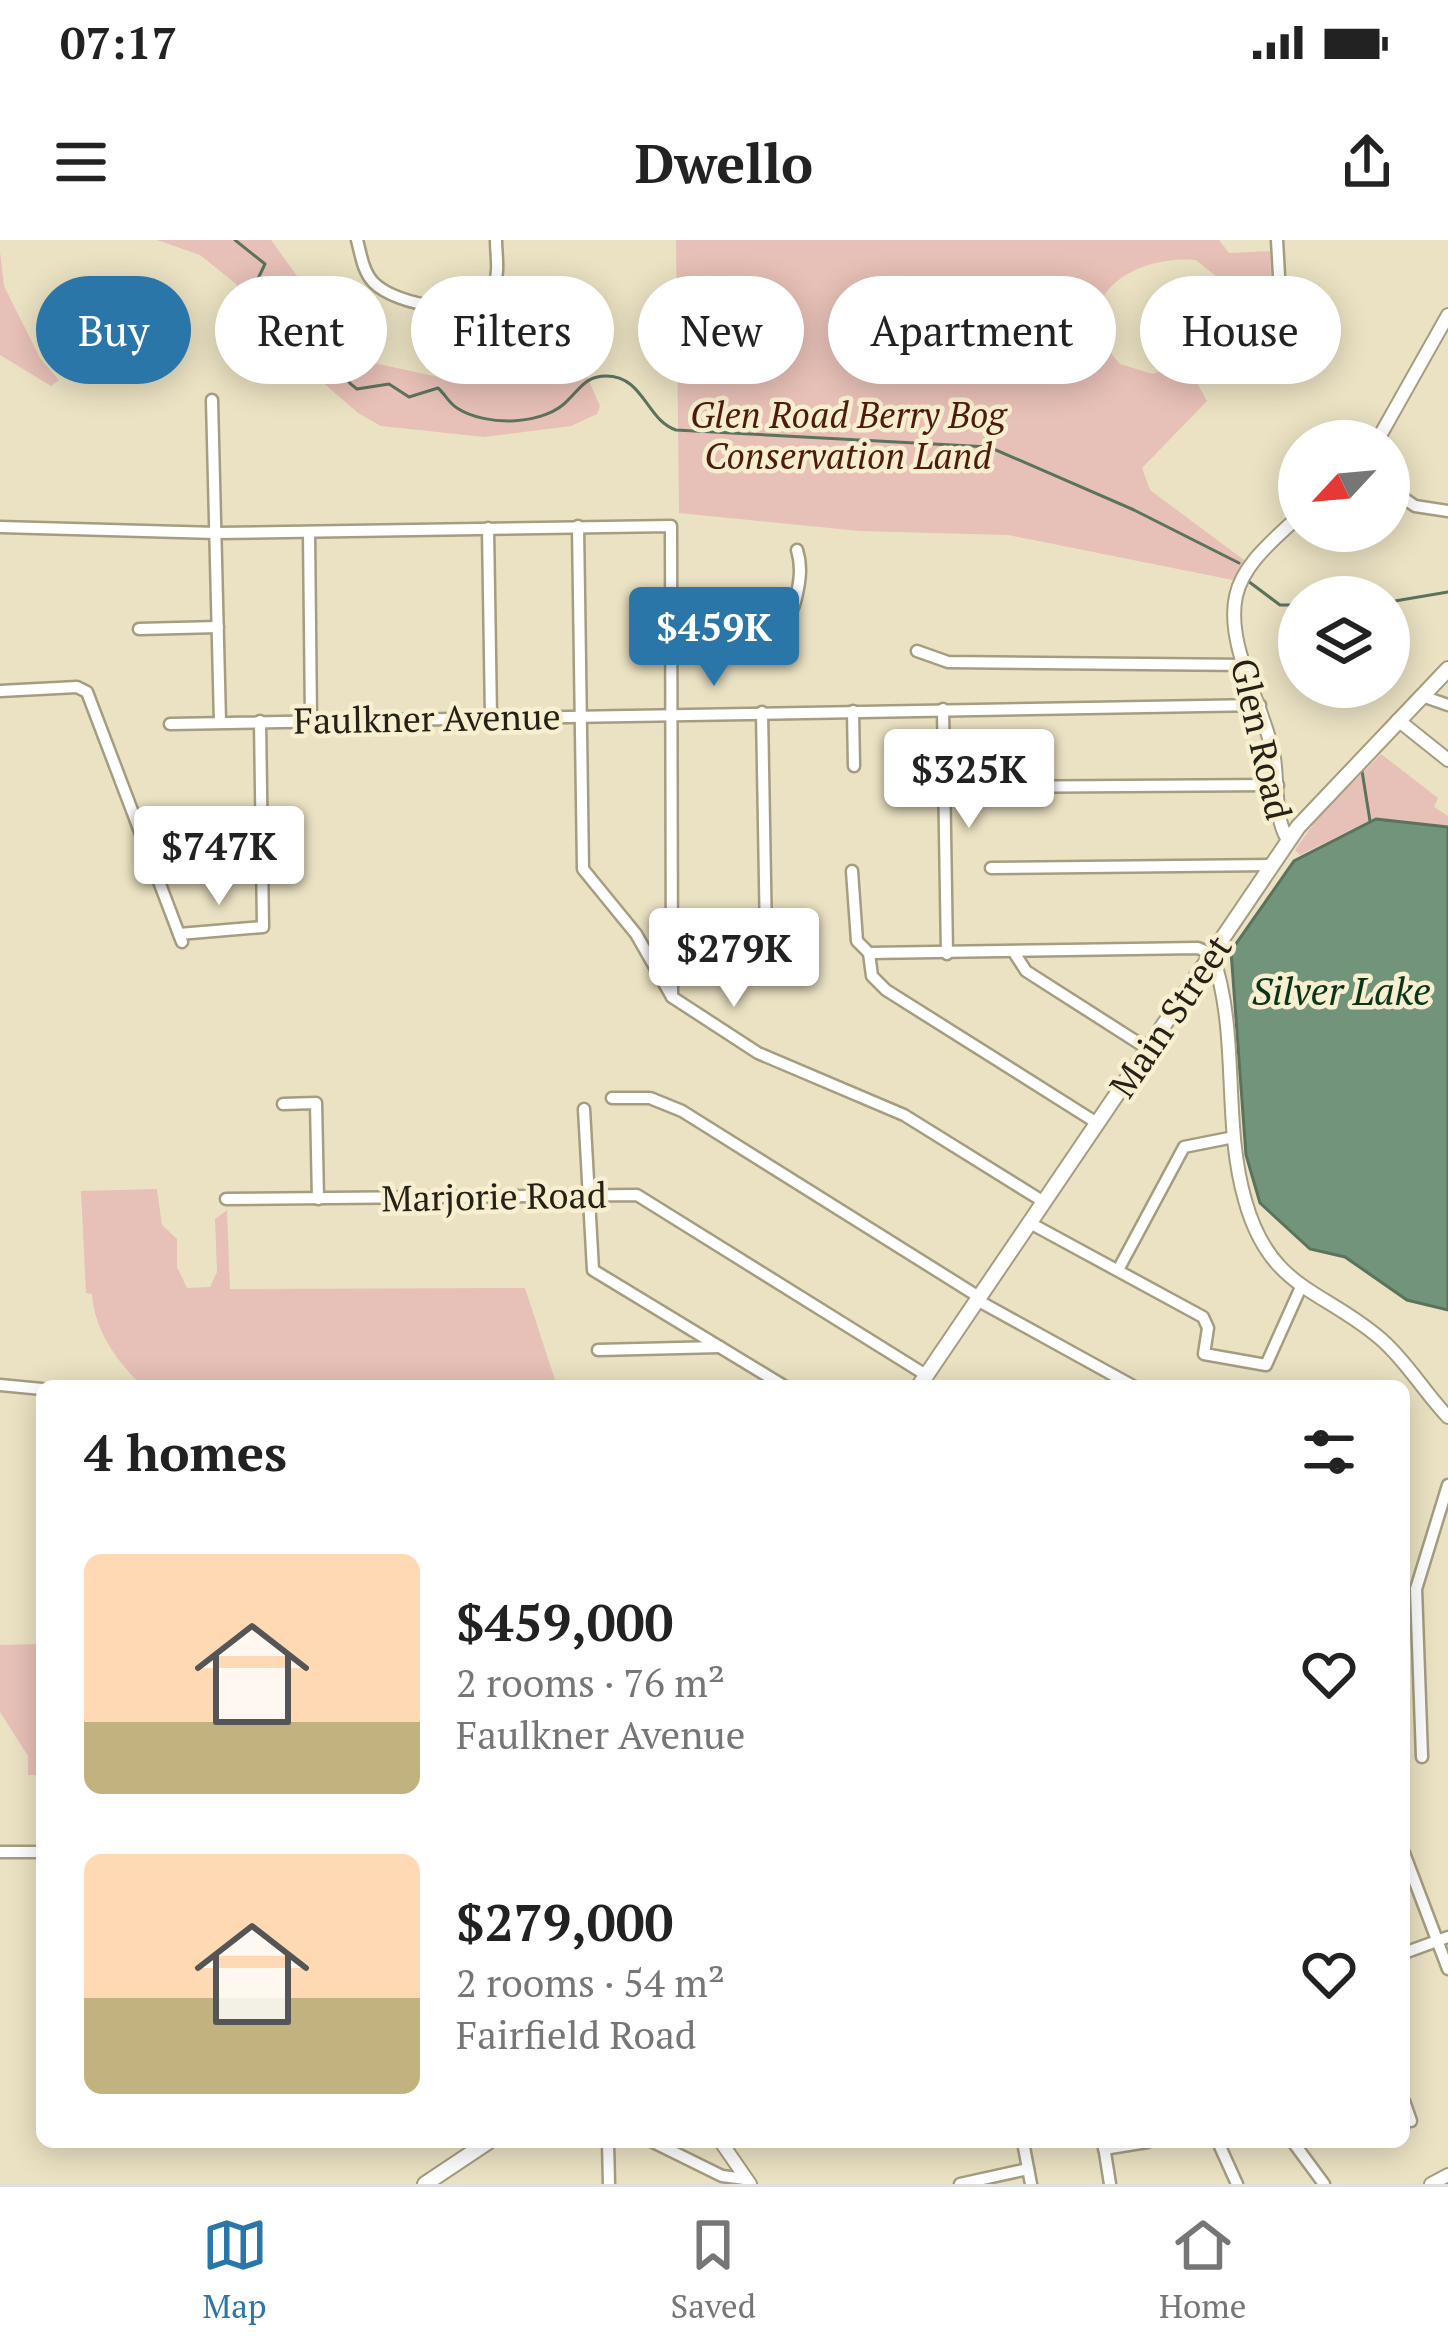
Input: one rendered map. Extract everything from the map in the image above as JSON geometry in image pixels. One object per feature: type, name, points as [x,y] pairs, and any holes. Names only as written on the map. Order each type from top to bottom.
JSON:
[{"type":"main road","name":"Main Street","points":[[923,1380],[1288,840],[1329,789],[1448,669]]},
{"type":"main road","points":[[425,2184],[479,2148]]},
{"type":"street","points":[[357,240],[366,272],[377,286],[456,309],[478,303],[491,290],[496,240]]},
{"type":"street","points":[[1277,240],[1279,276]]},
{"type":"street","points":[[1389,420],[1448,315]]},
{"type":"street","points":[[212,400],[220,722]]},
{"type":"street","points":[[1410,503],[1448,511]]},
{"type":"street","points":[[578,526],[584,869],[589,881],[636,934],[672,997],[758,1053],[904,1115],[1044,1202]]},
{"type":"street","points":[[0,527],[217,533],[671,526],[672,997]]},
{"type":"street","points":[[488,528],[491,718]]},
{"type":"street","points":[[309,532],[311,721]]},
{"type":"street","name":"Glen Road","points":[[1278,537],[1253,562],[1237,592],[1236,630],[1260,705],[1278,785],[1280,820],[1288,840]]},
{"type":"street","points":[[672,644],[751,641],[780,630],[796,600],[801,564],[797,550]]},
{"type":"street","points":[[139,629],[218,627]]},
{"type":"street","points":[[917,651],[948,662],[1247,665]]},
{"type":"street","points":[[0,692],[77,687],[87,692],[180,938],[262,929],[260,722]]},
{"type":"street","points":[[1422,696],[1448,705]]},
{"type":"street","name":"Faulkner Avenue","points":[[170,724],[1260,705]]},
{"type":"street","points":[[943,709],[947,954]]},
{"type":"street","points":[[853,711],[854,766]]},
{"type":"street","points":[[762,712],[766,937]]},
{"type":"street","points":[[1398,720],[1448,760]]},
{"type":"street","points":[[994,787],[1278,785]]},
{"type":"street","points":[[136,820],[261,822]]},
{"type":"street","points":[[991,868],[1272,866]]},
{"type":"street","points":[[852,871],[872,976],[886,990],[1097,1123]]},
{"type":"street","points":[[864,949],[1015,954],[1198,948],[1212,954],[1225,1023],[1234,1137],[1253,1224],[1274,1260],[1301,1287],[1385,1343],[1448,1417]]},
{"type":"street","points":[[1015,954],[1027,971],[1148,1048]]},
{"type":"street","points":[[611,1097],[660,1100],[694,1118],[978,1299],[1122,1380]]},
{"type":"street","points":[[283,1104],[316,1103],[318,1199]]},
{"type":"street","points":[[584,1109],[591,1267],[774,1380]]},
{"type":"street","points":[[1118,1270],[1184,1147],[1234,1137]]},
{"type":"street","name":"Marjorie Road","points":[[226,1199],[628,1193],[654,1202],[921,1380]]},
{"type":"street","points":[[1030,1222],[1203,1317],[1208,1325],[1204,1354],[1266,1365],[1301,1287]]},
{"type":"street","points":[[598,1350],[720,1347]]},
{"type":"street","points":[[0,1385],[36,1388]]},
{"type":"street","points":[[1422,1757],[1410,1592],[1448,1484]]},
{"type":"street","points":[[0,1852],[36,1852]]},
{"type":"street","points":[[1410,1866],[1443,1938],[1448,1969]]},
{"type":"street","points":[[1410,1951],[1443,1938]]},
{"type":"street","points":[[608,2148],[609,2184]]},
{"type":"street","points":[[665,2148],[714,2173],[747,2181]]},
{"type":"street","points":[[725,2148],[747,2181]]},
{"type":"street","points":[[1024,2148],[1031,2184]]},
{"type":"street","points":[[1104,2148],[1110,2184]]},
{"type":"street","points":[[1221,2148],[1237,2184]]},
{"type":"street","points":[[1297,2148],[1324,2184]]},
{"type":"street","points":[[960,2184],[1028,2169]]},
{"type":"street","points":[[1431,2184],[1448,2175]]},
{"type":"green space","points":[[157,240],[271,240],[297,276],[226,276],[200,255]]},
{"type":"green space","name":"Glen Road Berry Bog Conservation Land","points":[[676,240],[1219,240],[1229,253],[1270,251],[1271,276],[1216,276],[1196,260],[1172,260],[1149,265],[1116,283],[1116,276],[828,276],[828,384],[1116,384],[1116,358],[1140,370],[1140,384],[1198,384],[1207,401],[1142,468],[1150,490],[1244,560],[1233,580],[1008,535],[860,531],[679,513],[678,384],[804,384],[804,276],[676,276]]},
{"type":"green space","points":[[0,252],[4,286],[36,350],[36,377],[0,355]]},
{"type":"green space","points":[[387,366],[411,371],[411,384],[590,384],[600,406],[597,414],[571,426],[484,437],[381,426],[324,384],[387,384]]},
{"type":"green space","points":[[1381,754],[1438,798],[1434,807],[1448,816],[1448,826],[1375,818],[1300,855],[1295,850],[1317,819]]},
{"type":"green space","points":[[157,1189],[162,1225],[177,1239],[177,1267],[187,1288],[210,1287],[217,1272],[215,1219],[227,1210],[230,1289],[525,1288],[555,1380],[137,1380],[108,1344],[92,1294],[86,1293],[81,1191]]},
{"type":"green space","points":[[36,1644],[36,1775],[28,1775],[28,1756],[0,1712],[0,1645]]},
{"type":"water","name":"Silver Lake","points":[[1376,819],[1448,827],[1448,1310],[1407,1300],[1345,1257],[1310,1249],[1260,1203],[1246,1155],[1231,951],[1294,861]]},
{"type":"waterway","points":[[235,240],[265,264],[255,285],[262,300],[324,343],[357,389],[389,384],[409,397],[438,388],[469,414],[515,421],[559,408],[589,380],[606,376],[629,383],[676,430],[989,447],[1134,510],[1239,563]]},
{"type":"waterway","points":[[1248,581],[1278,604]]},
{"type":"waterway","points":[[1410,598],[1448,592]]},
{"type":"waterway","points":[[1362,771],[1370,821]]}]
